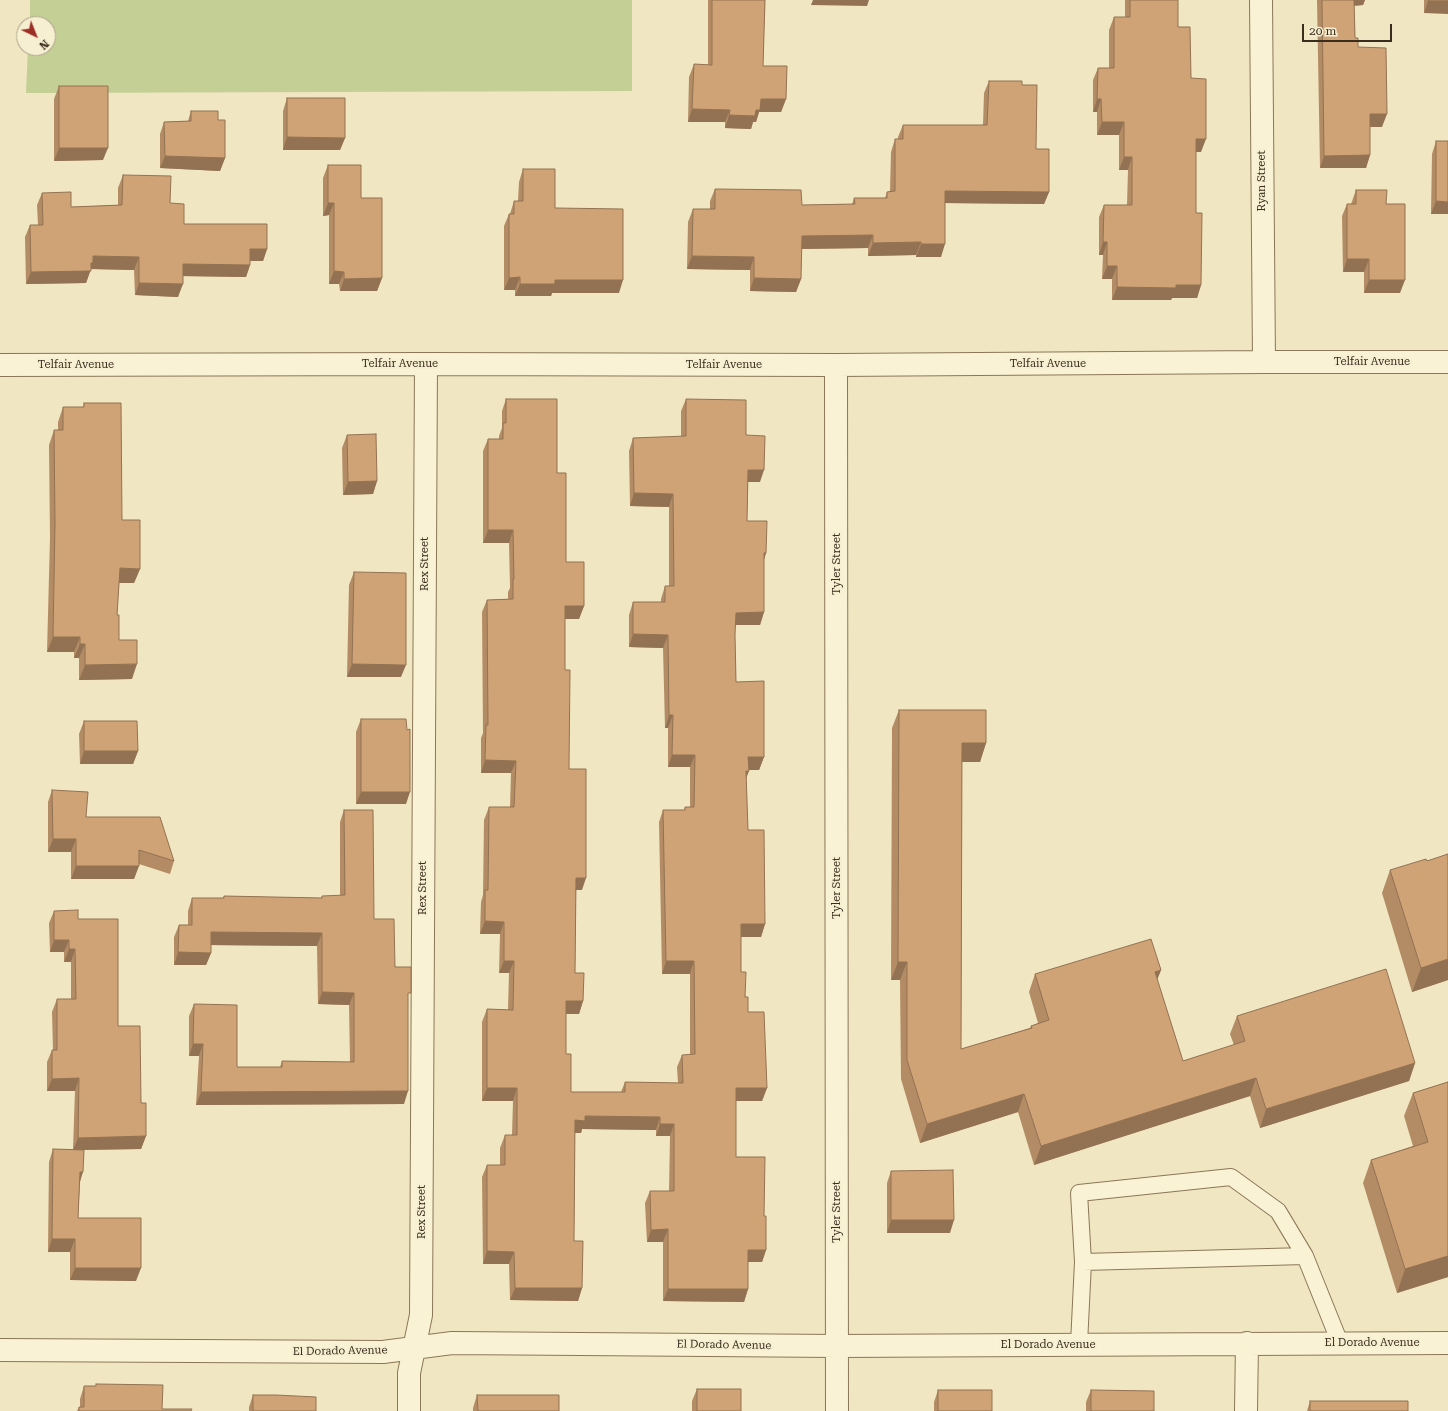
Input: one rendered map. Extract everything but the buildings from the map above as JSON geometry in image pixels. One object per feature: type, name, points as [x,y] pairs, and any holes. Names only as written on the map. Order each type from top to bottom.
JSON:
[{"type":"street","name":"Ryan Street","points":[[1261,0],[1264,362]]},
{"type":"street","name":"Telfair Avenue","points":[[0,365],[836,365],[1448,362]]},
{"type":"street","name":"Rex Street","points":[[409,1411],[409,1373],[421,1306],[426,364]]},
{"type":"street","name":"Tyler Street","points":[[836,365],[837,1411]]},
{"type":"street","name":"El Dorado Avenue","points":[[0,1350],[383,1352],[452,1343],[837,1346],[1448,1343]]},
{"type":"street","points":[[1246,1411],[1247,1343]]},
{"type":"lane","points":[[1079,1344],[1083,1262],[1079,1193],[1231,1177],[1278,1212],[1305,1256],[1340,1343]]},
{"type":"lane","points":[[1083,1262],[1305,1256]]},
{"type":"green space","points":[[30,0],[632,0],[632,91],[26,93],[28,56],[56,56],[56,16],[30,16]]}]
